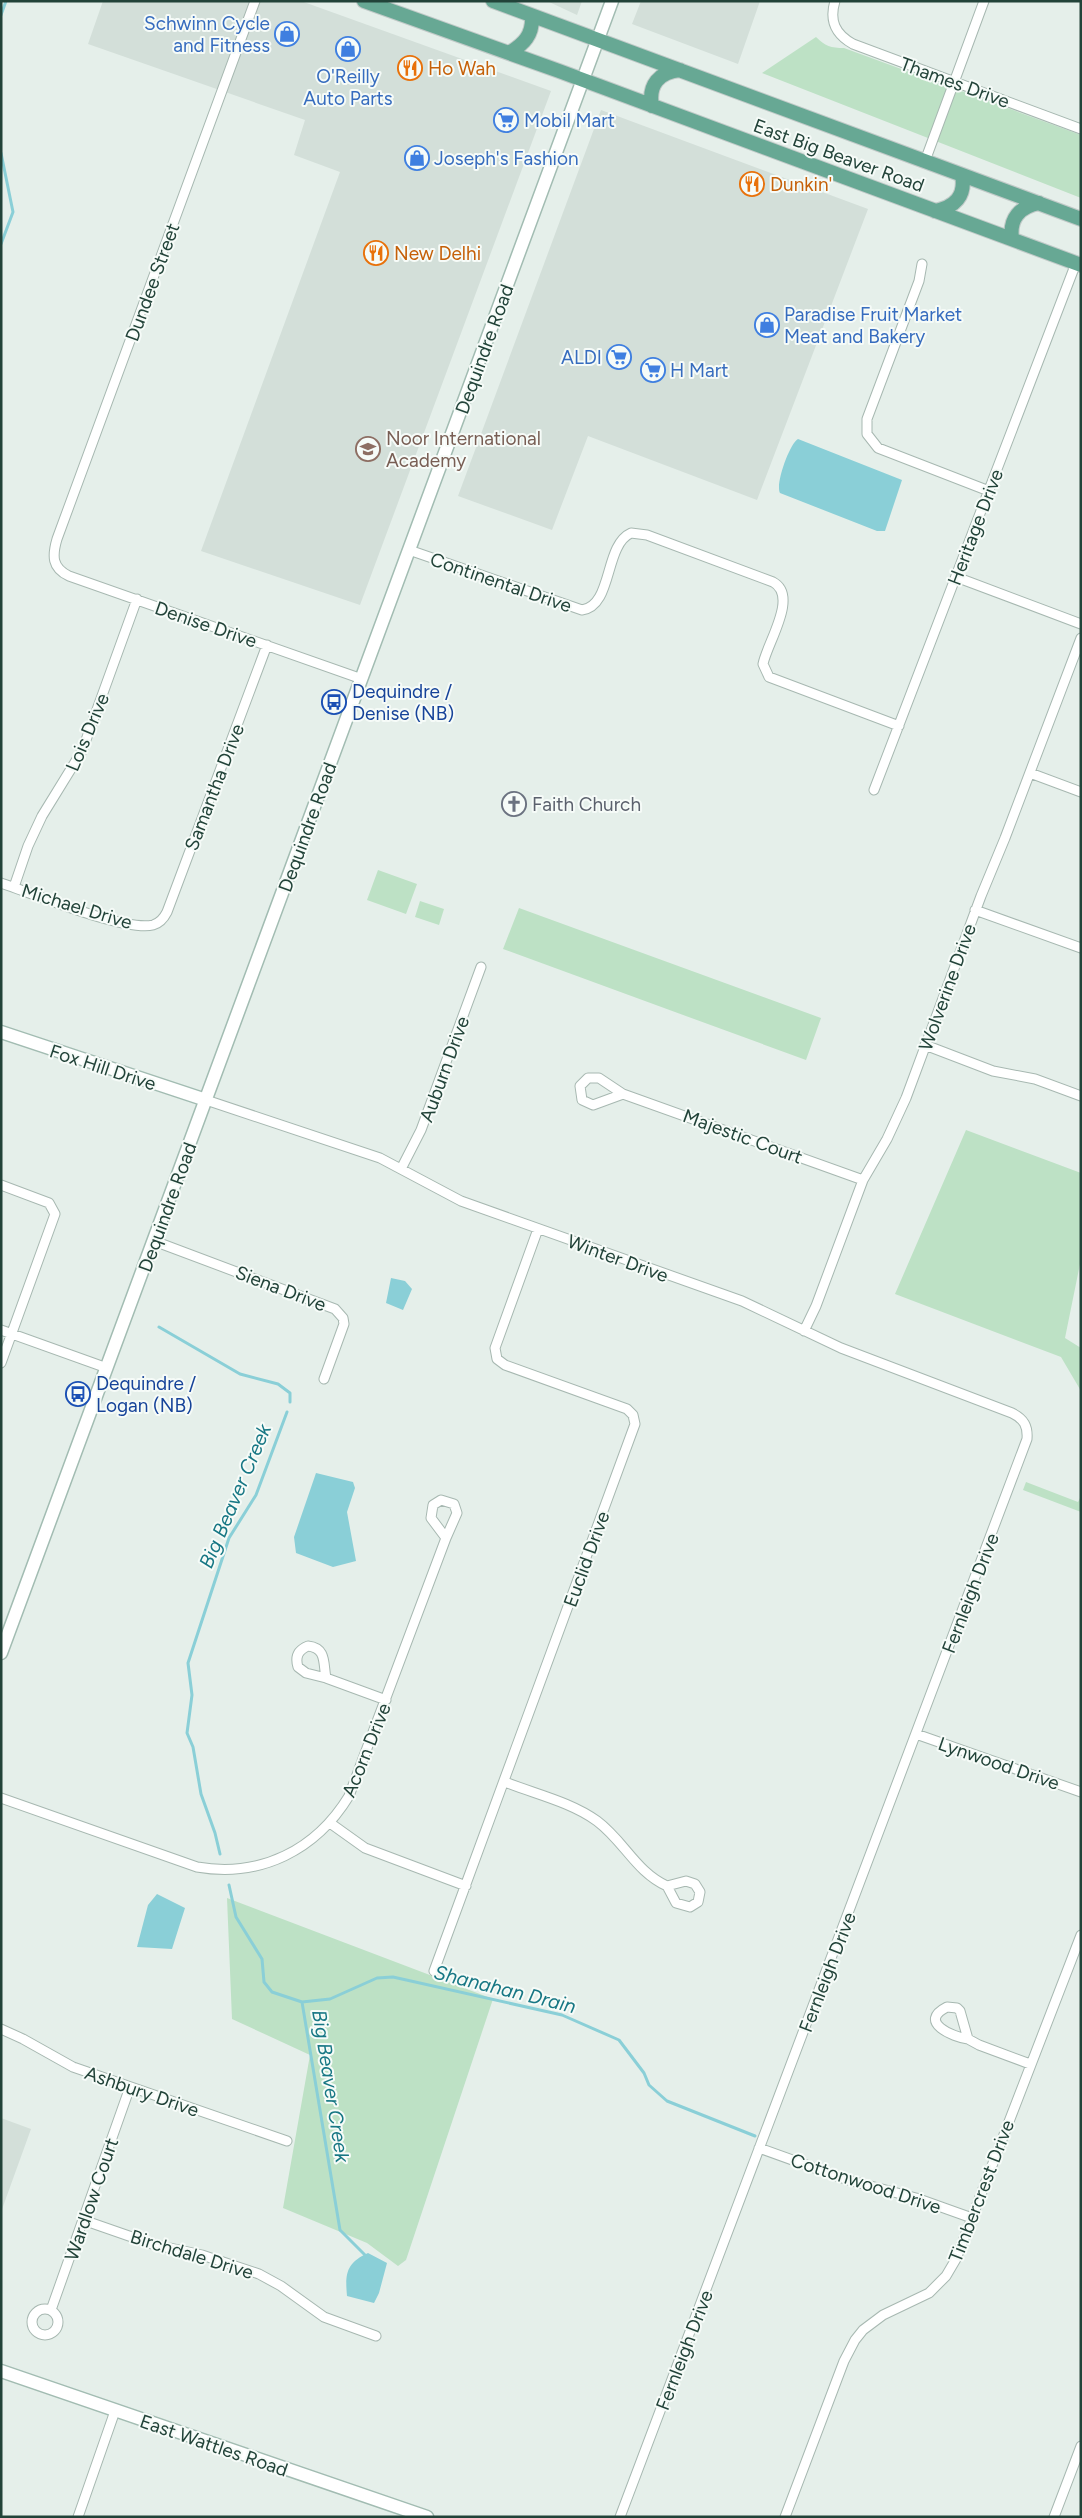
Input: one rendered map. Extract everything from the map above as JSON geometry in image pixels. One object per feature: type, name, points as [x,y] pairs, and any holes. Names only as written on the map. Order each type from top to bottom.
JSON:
[{"type":"main road","name":"East Big Beaver Road","points":[[364,1],[1079,264]]},
{"type":"main road","name":"East Big Beaver Road","points":[[493,1],[1081,219]]},
{"type":"main road","name":"Dequindre Road","points":[[1,1653],[612,1]]},
{"type":"main road","points":[[509,53],[528,38],[531,31],[532,16]]},
{"type":"main road","points":[[652,106],[651,91],[653,84],[664,74],[681,70]]},
{"type":"main road","points":[[935,211],[947,208],[959,199],[964,187],[962,175]]},
{"type":"main road","points":[[1012,239],[1012,222],[1015,216],[1025,208],[1039,203]]},
{"type":"main road","name":"Fox Hill Drive","points":[[1,1032],[206,1100]]},
{"type":"main road","name":"East Wattles Road","points":[[1,2371],[427,2517]]},
{"type":"street","name":"Dundee Street","points":[[55,564],[53,554],[57,539],[255,1]]},
{"type":"street","name":"Thames Drive","points":[[836,1],[832,12],[834,27],[840,35],[853,44],[1081,129]]},
{"type":"street","points":[[924,161],[984,1]]},
{"type":"street","points":[[922,264],[919,281],[867,420],[867,434],[878,448],[989,491]]},
{"type":"street","name":"Heritage Drive","points":[[874,790],[1079,264]]},
{"type":"street","name":"Continental Drive","points":[[409,550],[582,610],[590,608],[598,599],[622,539],[631,533],[647,535],[773,582],[781,588],[784,602],[763,664],[768,677],[899,726]]},
{"type":"street","name":"Denise Drive","points":[[55,564],[62,573],[69,576],[362,679]]},
{"type":"street","points":[[956,577],[1081,624]]},
{"type":"street","name":"Lois Drive","points":[[14,887],[28,846],[42,816],[82,751],[137,599]]},
{"type":"street","name":"Wolverine Drive","points":[[804,1331],[816,1306],[863,1180],[898,1116],[1081,638]]},
{"type":"street","name":"Samantha Drive","points":[[154,925],[161,921],[167,912],[267,645]]},
{"type":"street","points":[[1030,773],[1081,792]]},
{"type":"street","name":"Michael Drive","points":[[1,883],[104,918],[136,925],[154,925]]},
{"type":"street","points":[[976,910],[1081,948]]},
{"type":"street","name":"Auburn Drive","points":[[401,1169],[421,1130],[481,967]]},
{"type":"street","points":[[925,1045],[993,1071],[1035,1079],[1081,1096]]},
{"type":"street","name":"Majestic Court","points":[[623,1094],[593,1106],[582,1100],[580,1086],[588,1078],[600,1078],[623,1094],[863,1180]]},
{"type":"street","name":"Winter Drive","points":[[206,1100],[352,1148],[401,1169],[449,1196],[742,1302],[841,1348],[1012,1413],[1023,1420],[1026,1425]]},
{"type":"street","points":[[1,1185],[49,1203],[54,1210],[53,1223],[1,1363]]},
{"type":"street","name":"Euclid Drive","points":[[434,1971],[635,1424],[633,1415],[627,1409],[505,1365],[497,1359],[495,1348],[538,1229]]},
{"type":"street","name":"Siena Drive","points":[[154,1241],[335,1309],[343,1318],[343,1328],[324,1379]]},
{"type":"street","points":[[1,1330],[107,1368]]},
{"type":"street","name":"Fernleigh Drive","points":[[620,2517],[1027,1439],[1026,1425]]},
{"type":"street","name":"Acorn Drive","points":[[1,1798],[176,1861],[220,1870],[256,1867],[286,1857],[313,1840],[330,1823],[352,1789],[446,1538]]},
{"type":"street","points":[[326,1678],[386,1700]]},
{"type":"street","name":"Lynwood Drive","points":[[916,1734],[1081,1792]]},
{"type":"street","points":[[505,1782],[588,1815],[608,1830],[647,1874],[667,1886]]},
{"type":"street","points":[[330,1823],[365,1848],[466,1886]]},
{"type":"street","name":"Timbercrest Drive","points":[[785,2517],[844,2361],[855,2340],[883,2315],[918,2300],[938,2285],[956,2259],[1081,1936]]},
{"type":"street","name":"Ashbury Drive","points":[[1,2029],[73,2067],[287,2141]]},
{"type":"street","points":[[968,2038],[979,2045],[1030,2064]]},
{"type":"street","name":"Wardlow Court","points":[[51,2310],[130,2087]]},
{"type":"street","name":"Cottonwood Drive","points":[[759,2148],[848,2180],[910,2196],[972,2218]]},
{"type":"street","name":"Birchdale Drive","points":[[83,2220],[152,2244],[202,2255],[258,2274],[281,2286],[324,2317],[376,2336]]},
{"type":"street","points":[[78,2517],[115,2411]]},
{"type":"street","points":[[1054,2517],[1081,2446]]},
{"type":"shaded area","points":[[103,1],[301,1],[551,91],[360,605],[201,551],[340,172],[294,155],[305,120],[88,44]]},
{"type":"shaded area","points":[[547,1],[582,1],[577,15]]},
{"type":"shaded area","points":[[641,1],[760,1],[738,64],[632,24]]},
{"type":"shaded area","points":[[601,110],[868,209],[757,500],[588,436],[552,530],[458,496]]},
{"type":"shaded area","points":[[1,2118],[31,2129],[1,2212]]},
{"type":"green space","points":[[816,37],[828,46],[844,48],[1081,135],[1081,198],[762,73]]},
{"type":"green space","points":[[378,870],[417,884],[406,914],[367,900]]},
{"type":"green space","points":[[420,901],[444,909],[439,925],[415,917]]},
{"type":"green space","points":[[519,908],[821,1018],[806,1060],[503,949]]},
{"type":"green space","points":[[966,1130],[1081,1173],[1081,1259],[1065,1338],[1081,1348],[1081,1391],[1061,1357],[895,1294]]},
{"type":"green space","points":[[1026,1482],[1078,1502],[1081,1496],[1081,1512],[1023,1490]]},
{"type":"green space","points":[[227,1898],[493,1999],[406,2260],[398,2266],[367,2243],[283,2208],[310,2055],[232,2019]]},
{"type":"water","points":[[798,439],[902,480],[885,531],[877,531],[780,493],[779,488],[784,464],[791,448]]},
{"type":"water","points":[[391,1278],[405,1281],[412,1289],[403,1310],[386,1303]]},
{"type":"water","points":[[316,1473],[353,1482],[355,1488],[347,1512],[356,1561],[333,1567],[296,1553],[294,1537]]},
{"type":"water","points":[[157,1894],[185,1908],[172,1949],[137,1947],[148,1905]]},
{"type":"water","points":[[368,2253],[387,2263],[379,2293],[374,2303],[347,2296],[346,2281],[348,2270],[355,2261]]},
{"type":"waterway","name":"Big Beaver Creek","points":[[1,15],[6,1]]},
{"type":"waterway","name":"Big Beaver Creek","points":[[1,153],[13,212],[1,244]]},
{"type":"waterway","name":"Big Beaver Creek","points":[[159,1327],[240,1374],[278,1384],[290,1393],[290,1402]]},
{"type":"waterway","name":"Big Beaver Creek","points":[[220,1854],[215,1833],[201,1794],[193,1747],[187,1733],[192,1695],[188,1663],[229,1538],[256,1495],[287,1412]]},
{"type":"waterway","name":"Shanahan Drain","points":[[229,1885],[236,1917],[262,1959],[264,1982],[272,1992],[302,2002],[330,1999],[377,1978],[393,1977],[562,2015],[619,2040],[644,2073],[649,2085],[667,2101],[755,2136]]},
{"type":"waterway","name":"Big Beaver Creek","points":[[302,2002],[340,2230],[367,2257]]},
{"type":"place","name":"Schwinn Cycle and Fitness","points":[[287,34]]},
{"type":"place","name":"O'Reilly Auto Parts","points":[[348,49]]},
{"type":"place","name":"Ho Wah","points":[[410,68]]},
{"type":"place","name":"Mobil Mart","points":[[506,120]]},
{"type":"place","name":"Joseph's Fashion","points":[[417,158]]},
{"type":"place","name":"Dunkin'","points":[[752,184]]},
{"type":"place","name":"New Delhi","points":[[376,253]]},
{"type":"place","name":"Paradise Fruit Market Meat and Bakery","points":[[767,325]]},
{"type":"place","name":"ALDI","points":[[619,357]]},
{"type":"place","name":"H Mart","points":[[653,370]]},
{"type":"place","name":"Noor International Academy","points":[[368,449]]},
{"type":"place","name":"Dequindre / Denise (NB)","points":[[334,702]]},
{"type":"place","name":"Faith Church","points":[[514,804]]},
{"type":"place","name":"Dequindre / Logan (NB)","points":[[78,1394]]}]
